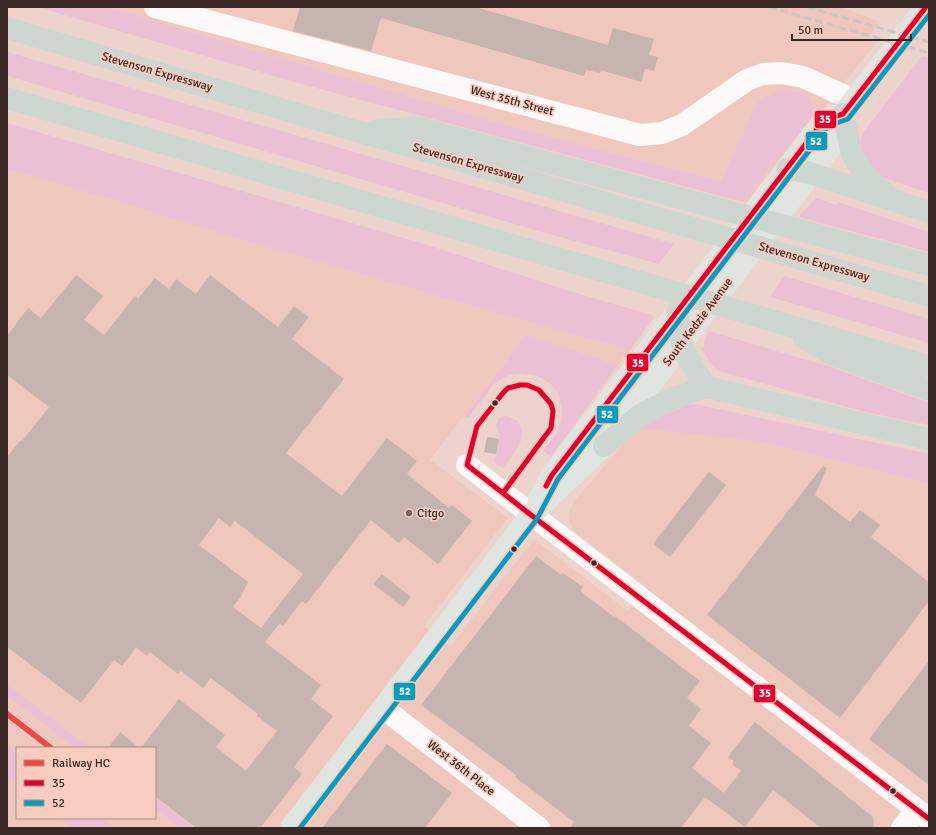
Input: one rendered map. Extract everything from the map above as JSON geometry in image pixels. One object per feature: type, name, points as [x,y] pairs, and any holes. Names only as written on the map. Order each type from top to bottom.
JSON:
[{"type":"highway","name":"Stevenson Expressway","points":[[7,28],[363,133],[929,296]]},
{"type":"highway","points":[[7,98],[929,366]]},
{"type":"highway","points":[[848,107],[852,154],[865,174],[892,200]]},
{"type":"highway","points":[[363,133],[417,127],[929,265]]},
{"type":"highway","points":[[787,169],[810,174],[929,212]]},
{"type":"highway","points":[[677,312],[682,343],[686,355],[706,387]]},
{"type":"highway","points":[[768,319],[833,355],[929,390]]},
{"type":"highway","points":[[604,446],[640,415],[671,398],[706,387],[929,439]]},
{"type":"main road","name":"South Kedzie Avenue","points":[[291,828],[531,515],[604,446],[840,135],[848,107],[926,7]]},
{"type":"main road","name":"South Kedzie Avenue","points":[[531,515],[552,475],[824,120],[848,107]]},
{"type":"street","name":"West 35th Street","points":[[155,7],[640,135],[662,133],[682,124],[747,80],[763,74],[782,73],[803,77],[848,107]]},
{"type":"street","points":[[468,465],[531,515],[923,815],[902,828]]},
{"type":"street","name":"West 36th Place","points":[[383,708],[539,828]]},
{"type":"shaded area","points":[[37,7],[108,7],[516,128],[721,181],[757,103],[769,95],[783,91],[797,92],[810,98],[814,115],[743,202],[294,82]]},
{"type":"shaded area","points":[[108,7],[841,7],[880,22],[867,39],[877,42],[747,203],[743,202],[814,115],[805,94],[791,90],[757,103],[722,181],[516,128]]},
{"type":"shaded area","points":[[7,52],[674,244],[659,264],[549,234],[7,76]]},
{"type":"shaded area","points":[[922,56],[929,58],[929,193],[878,174],[860,149],[862,134]]},
{"type":"shaded area","points":[[7,123],[421,243],[573,292],[655,316],[630,350],[222,234],[7,169]]},
{"type":"shaded area","points":[[7,169],[222,234],[630,350],[618,365],[526,335],[430,460],[508,518],[424,626],[450,647],[534,539],[628,611],[646,587],[574,531],[569,521],[570,510],[576,499],[638,427],[762,442],[929,483],[929,805],[916,795],[891,828],[194,828],[156,799],[156,747],[89,747],[7,684]]},
{"type":"shaded area","points":[[816,198],[836,205],[838,202],[929,232],[929,252],[799,217]]},
{"type":"shaded area","points":[[784,276],[929,319],[929,343],[770,297]]},
{"type":"shaded area","points":[[709,331],[831,367],[929,403],[929,425],[865,412],[719,371],[712,366],[701,348],[704,347],[704,342]]},
{"type":"shaded area","points":[[526,335],[618,365],[551,457],[543,450],[554,438],[558,430],[561,422],[562,408],[559,396],[552,386],[543,379],[520,373],[507,376],[495,383],[468,418],[465,415]]},
{"type":"shaded area","points":[[695,404],[929,454],[929,483],[762,442],[641,428],[665,414],[681,409],[681,405]]},
{"type":"shaded area","points":[[507,416],[518,421],[522,434],[519,446],[503,468],[494,462],[500,434],[498,433],[496,425],[499,418]]},
{"type":"shaded area","points":[[7,684],[89,747],[74,747],[7,696]]},
{"type":"shaded area","points":[[7,696],[74,747],[16,747],[16,752],[7,746]]},
{"type":"shaded area","points":[[7,746],[16,752],[16,784],[7,777]]},
{"type":"shaded area","points":[[7,777],[16,784],[16,819],[59,819],[71,828],[7,828]]},
{"type":"shaded area","points":[[156,799],[194,828],[180,828],[156,810]]},
{"type":"shaded area","points":[[156,810],[180,828],[116,828],[103,819],[156,819]]},
{"type":"shaded area","points":[[59,819],[103,819],[116,828],[71,828]]},
{"type":"building","points":[[300,7],[475,7],[608,45],[613,28],[654,39],[649,55],[658,57],[654,71],[645,69],[641,82],[601,70],[600,73],[586,70],[584,76],[381,18],[371,51],[293,31]]},
{"type":"building","points":[[76,275],[103,296],[84,320],[104,335],[135,296],[138,299],[155,278],[169,289],[176,279],[196,294],[210,275],[278,327],[294,306],[309,317],[292,339],[344,379],[286,453],[342,496],[387,438],[417,461],[407,474],[449,508],[452,505],[472,521],[438,564],[404,537],[399,543],[371,520],[306,604],[302,601],[283,626],[280,623],[265,642],[321,685],[311,699],[333,716],[294,767],[302,774],[260,828],[196,828],[156,797],[156,747],[142,747],[179,699],[225,735],[216,747],[246,771],[277,731],[257,716],[258,714],[211,678],[203,688],[181,671],[178,674],[150,652],[147,656],[136,647],[122,666],[114,660],[81,703],[7,647],[7,457],[49,407],[7,375],[7,336],[28,308],[41,318]],"holes":[[[219,518],[230,527],[235,521],[303,574],[261,628],[233,607],[240,598],[248,582],[199,545]]]},
{"type":"building","points":[[487,437],[499,439],[496,454],[484,452]]},
{"type":"building","points":[[823,466],[827,468],[815,495],[850,522],[860,510],[880,525],[871,537],[929,582],[929,601],[840,718],[707,615]]},
{"type":"building","points":[[709,472],[726,485],[670,557],[653,544]]},
{"type":"building","points":[[536,556],[561,575],[563,573],[583,587],[580,591],[700,681],[687,698],[701,709],[689,726],[711,743],[692,768],[724,793],[741,771],[732,764],[734,761],[728,757],[755,722],[873,817],[874,828],[821,828],[773,790],[745,827],[705,797],[681,828],[570,828],[574,822],[515,777],[516,775],[421,705]]},
{"type":"building","points":[[382,574],[411,597],[403,607],[373,584]]},
{"type":"building","points":[[929,661],[929,785],[869,739]]},
{"type":"building","points":[[120,732],[138,747],[109,747]]},
{"type":"building","points":[[387,744],[452,793],[425,828],[322,828]]},
{"type":"railway","points":[[769,7],[929,53]]},
{"type":"railway","points":[[807,7],[929,42]]},
{"type":"rail line","name":"HC","points":[[7,714],[50,747]]},
{"type":"transit line","name":"35","points":[[546,486],[552,475],[824,120],[843,114],[926,7]]},
{"type":"transit line","name":"52","points":[[300,828],[537,519],[558,479],[828,126],[848,119],[929,15]]},
{"type":"transit line","name":"35","points":[[503,493],[551,428],[553,411],[551,404],[539,390],[527,385],[508,388],[477,426],[467,465],[531,515],[929,819]]},
{"type":"place","name":"Citgo","points":[[409,513]]}]
